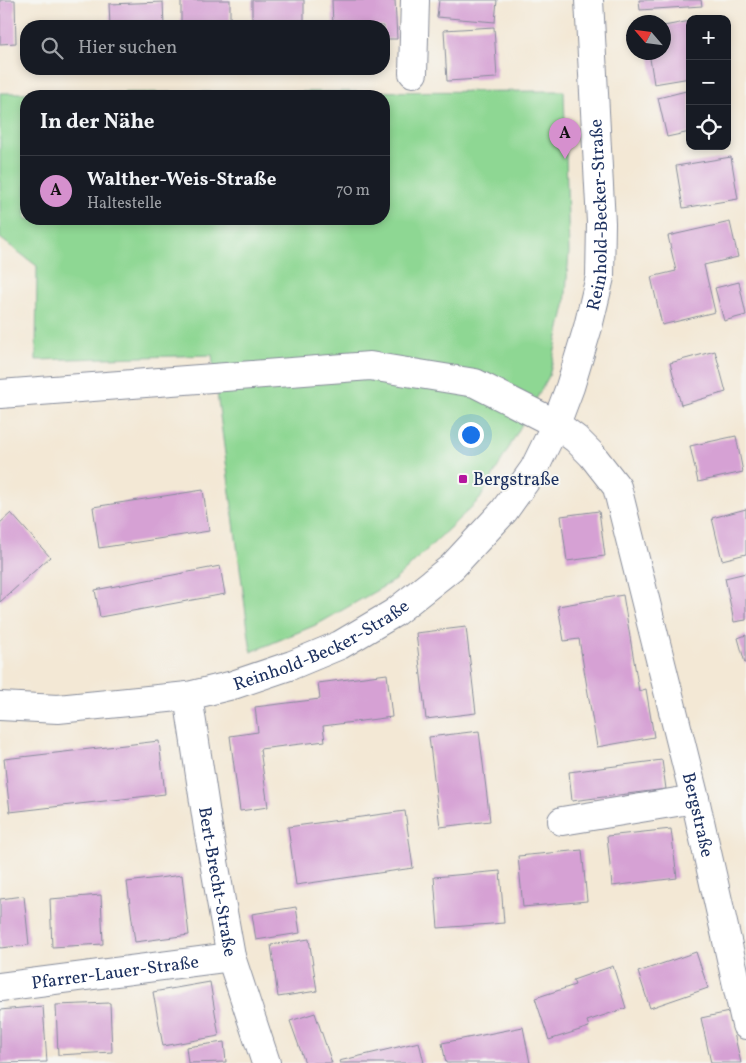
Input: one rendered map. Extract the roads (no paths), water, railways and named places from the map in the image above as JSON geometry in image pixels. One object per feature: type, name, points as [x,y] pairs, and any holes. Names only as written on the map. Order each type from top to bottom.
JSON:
[{"type":"street","points":[[413,73],[415,0]]},
{"type":"street","name":"Reinhold-Becker-Straße","points":[[0,706],[58,709],[188,696],[233,685],[292,665],[340,645],[394,613],[452,566],[504,511],[534,469],[556,424],[575,370],[600,278],[601,223],[589,0]]},
{"type":"street","points":[[0,394],[370,366],[475,382],[556,424]]},
{"type":"street","name":"Bergstraße","points":[[556,424],[576,439],[592,455],[617,487],[695,798],[746,1025]]},
{"type":"street","name":"Bert-Brecht-Straße","points":[[188,696],[208,828],[231,957],[266,1063]]},
{"type":"street","points":[[562,821],[695,798]]},
{"type":"street","name":"Pfarrer-Lauer-Straße","points":[[0,987],[231,957]]},
{"type":"place","name":"Walther-Weis-Straße","points":[[565,159]]},
{"type":"place","name":"Bergstraße","points":[[463,479]]}]
